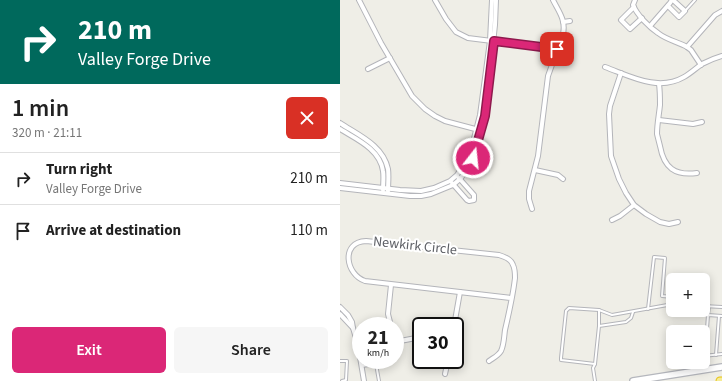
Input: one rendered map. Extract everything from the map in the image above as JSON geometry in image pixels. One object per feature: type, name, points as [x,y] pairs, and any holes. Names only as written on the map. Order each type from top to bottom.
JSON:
[{"type":"main road","points":[[633,381],[722,367]]},
{"type":"street","points":[[359,0],[367,17],[412,96],[425,109],[435,116],[478,130]]},
{"type":"street","points":[[435,0],[446,19],[456,32],[468,38],[557,49]]},
{"type":"street","points":[[492,0],[492,41]]},
{"type":"street","points":[[340,183],[385,190],[410,196],[421,196],[436,192],[452,183],[467,170],[473,158],[478,130],[485,116],[496,14],[496,0]]},
{"type":"street","points":[[532,209],[529,199],[529,190],[538,156],[548,76],[564,28],[563,19],[554,0]]},
{"type":"street","points":[[634,0],[633,5],[635,10],[658,34],[687,47],[691,50],[701,65]]},
{"type":"street","points":[[650,26],[673,0],[685,11],[679,17],[668,6]]},
{"type":"street","points":[[634,7],[621,20],[630,29],[642,18]]},
{"type":"street","points":[[687,47],[716,15],[722,11]]},
{"type":"street","points":[[563,22],[570,21]]},
{"type":"street","points":[[604,67],[642,81],[660,84],[674,82],[701,65],[722,56]]},
{"type":"street","points":[[368,69],[390,58]]},
{"type":"street","points":[[621,73],[610,106],[609,114],[611,156],[622,186],[634,205],[646,214],[660,222],[670,224],[678,222]]},
{"type":"street","points":[[660,84],[657,136],[664,161],[675,171],[680,173],[697,173]]},
{"type":"street","points":[[659,120],[693,124],[702,122]]},
{"type":"street","points":[[340,123],[369,141],[378,149],[387,167],[385,190]]},
{"type":"street","points":[[340,129],[365,144],[378,158],[383,171],[385,190]]},
{"type":"street","points":[[535,170],[558,175],[563,179]]},
{"type":"street","points":[[452,183],[469,202],[474,200],[474,195],[458,177]]},
{"type":"street","points":[[340,188],[385,190]]},
{"type":"street","points":[[612,220],[620,216],[634,205]]},
{"type":"street","name":"Newkirk Circle","points":[[366,240],[504,256],[509,259],[514,266],[515,277],[512,298],[460,292],[365,282],[357,277],[353,271],[348,261],[348,253],[353,246],[360,241],[366,240]]},
{"type":"street","points":[[389,317],[390,285]]},
{"type":"street","points":[[456,317],[460,292]]},
{"type":"street","points":[[489,361],[498,355],[502,348],[512,298]]},
{"type":"street","points":[[340,307],[351,319],[352,324]]},
{"type":"street","points":[[340,314],[352,327]]},
{"type":"street","points":[[362,369],[364,381]]},
{"type":"street","points":[[445,374],[446,369]]},
{"type":"lane","points":[[685,11],[695,0]]},
{"type":"lane","points":[[648,309],[654,257],[665,258],[662,296],[666,296]]},
{"type":"lane","points":[[595,364],[561,360],[566,310],[569,308],[599,310],[612,315],[666,305]]},
{"type":"lane","points":[[710,306],[722,307]]},
{"type":"lane","points":[[595,381],[594,368],[599,310]]},
{"type":"lane","points":[[598,326],[626,322],[631,318],[633,312]]},
{"type":"lane","points":[[710,315],[721,316],[716,355]]},
{"type":"lane","points":[[710,356],[722,354]]},
{"type":"lane","points":[[340,361],[347,361],[346,380],[342,381]]},
{"type":"lane","points":[[377,369],[379,381]]},
{"type":"route","points":[[473,158],[485,116],[494,41],[557,49]]}]
